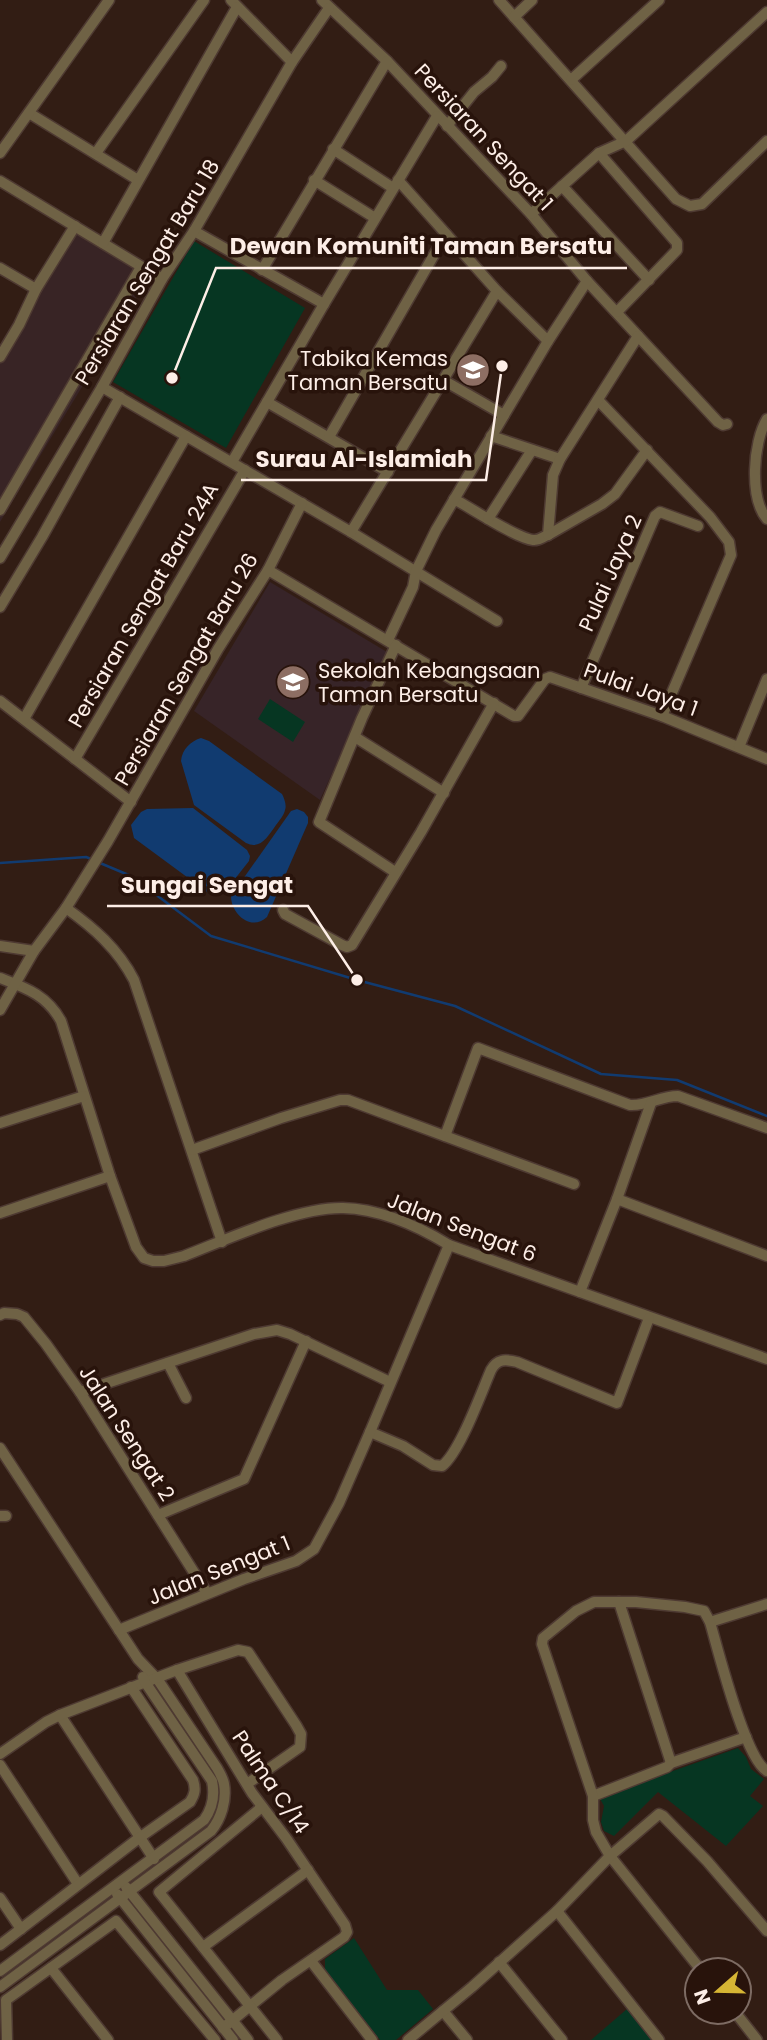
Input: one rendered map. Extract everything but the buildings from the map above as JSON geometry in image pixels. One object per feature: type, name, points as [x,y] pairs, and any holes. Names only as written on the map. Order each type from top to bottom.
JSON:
[{"type":"street","points":[[0,153],[109,0]]},
{"type":"street","points":[[96,153],[204,0]]},
{"type":"street","points":[[499,0],[676,199],[690,206],[702,204],[767,141]]},
{"type":"street","points":[[514,17],[531,0]]},
{"type":"street","points":[[571,80],[659,0]]},
{"type":"street","points":[[103,243],[234,4],[292,62]]},
{"type":"street","name":"Persiaran Sengat Baru 18","points":[[0,558],[326,4]]},
{"type":"street","name":"Persiaran Sengat 1","points":[[326,4],[387,61],[531,214],[587,281],[718,422],[727,424]]},
{"type":"street","points":[[531,214],[598,153],[626,141],[767,12]]},
{"type":"street","points":[[261,270],[387,61]]},
{"type":"street","points":[[447,126],[474,92],[501,66]]},
{"type":"street","points":[[29,113],[138,180]]},
{"type":"street","points":[[232,463],[437,116]]},
{"type":"street","points":[[332,149],[396,184],[548,341]]},
{"type":"street","points":[[598,153],[677,243],[677,250],[617,312]]},
{"type":"street","points":[[314,180],[375,218]]},
{"type":"street","points":[[0,181],[162,279]]},
{"type":"street","points":[[562,186],[649,280]]},
{"type":"street","points":[[1,354],[36,289],[75,226]]},
{"type":"street","points":[[194,231],[324,304]]},
{"type":"street","points":[[329,437],[446,234]]},
{"type":"street","points":[[0,510],[141,267]]},
{"type":"street","points":[[0,268],[36,289]]},
{"type":"street","points":[[395,872],[319,822],[392,642],[413,587],[416,571],[436,530],[548,341],[587,281]]},
{"type":"street","points":[[351,532],[497,291]]},
{"type":"street","points":[[548,535],[553,475],[560,459],[638,335]]},
{"type":"street","points":[[443,380],[504,415]]},
{"type":"street","points":[[102,387],[351,532],[497,621]]},
{"type":"street","points":[[0,607],[120,397]]},
{"type":"street","points":[[598,400],[710,517],[729,542],[731,555],[662,716]]},
{"type":"street","points":[[267,402],[388,472]]},
{"type":"street","points":[[767,419],[759,437],[755,472],[758,497],[767,519]]},
{"type":"street","points":[[24,719],[186,436]]},
{"type":"street","points":[[491,436],[560,459]]},
{"type":"street","points":[[488,519],[532,450]]},
{"type":"street","points":[[454,499],[530,540],[538,540],[615,494],[647,450]]},
{"type":"street","name":"Persiaran Sengat Baru 24A","points":[[75,759],[245,470]]},
{"type":"street","name":"Persiaran Sengat Baru 26","points":[[0,1009],[34,951],[66,908],[131,802],[218,649],[268,570],[302,503]]},
{"type":"street","name":"Pulai Jaya 2","points":[[581,688],[655,516],[660,512],[698,526]]},
{"type":"street","points":[[268,570],[494,703],[444,793],[352,945],[341,945],[285,914],[283,910]]},
{"type":"street","name":"Pulai Jaya 1","points":[[494,703],[516,717],[547,678],[552,678],[662,716],[767,758]]},
{"type":"street","points":[[739,747],[767,679]]},
{"type":"street","points":[[0,701],[131,802]]},
{"type":"street","points":[[355,737],[444,793]]},
{"type":"street","points":[[66,908],[94,929],[124,961],[134,980],[222,1242]]},
{"type":"street","points":[[0,946],[34,951]]},
{"type":"street","points":[[0,978],[41,996],[57,1013],[110,1176],[0,1213]]},
{"type":"street","points":[[0,1000],[0,1009]]},
{"type":"street","points":[[445,1136],[478,1048],[630,1105],[678,1096],[767,1128]]},
{"type":"street","points":[[0,1123],[84,1096]]},
{"type":"street","points":[[192,1150],[281,1118],[348,1100],[574,1184]]},
{"type":"street","points":[[580,1292],[651,1103]]},
{"type":"street","name":"Jalan Sengat 6","points":[[110,1176],[140,1254],[153,1261],[164,1261],[304,1213],[343,1208],[377,1213],[427,1232],[449,1245],[767,1359]]},
{"type":"street","points":[[617,1199],[767,1256]]},
{"type":"street","name":"Jalan Sengat 1","points":[[119,1630],[207,1593],[296,1561],[314,1549],[370,1432],[449,1245]]},
{"type":"street","name":"Jalan Sengat 2","points":[[0,1314],[17,1314],[24,1317],[46,1344],[80,1392],[207,1593]]},
{"type":"street","points":[[370,1432],[403,1446],[433,1465],[442,1466],[448,1462],[466,1430],[491,1370],[500,1360],[517,1362],[617,1403],[649,1318]]},
{"type":"street","points":[[80,1392],[265,1331],[277,1330],[306,1341],[390,1382]]},
{"type":"street","points":[[158,1515],[244,1479],[306,1341]]},
{"type":"street","points":[[168,1363],[186,1398]]},
{"type":"street","points":[[0,1448],[138,1660],[156,1677],[217,1768],[224,1783],[225,1794],[218,1824],[0,1987]]},
{"type":"street","points":[[619,1602],[671,1763]]},
{"type":"street","points":[[690,1956],[610,1856],[596,1832],[593,1796],[542,1644],[543,1638],[589,1603],[619,1602],[704,1611],[710,1622],[746,1737],[755,1758],[767,1771]]},
{"type":"street","points":[[710,1622],[767,1604]]},
{"type":"street","points":[[0,1754],[60,1715],[156,1677],[238,1650],[248,1652],[296,1725],[302,1743],[247,1784]]},
{"type":"street","points":[[0,1971],[204,1820],[209,1812],[214,1790],[212,1781],[145,1682],[138,1660]]},
{"type":"street","name":"Palma C/14","points":[[177,1670],[262,1807],[345,1926],[344,1937],[311,1961]]},
{"type":"street","points":[[0,1945],[190,1802],[196,1790],[194,1780],[131,1687]]},
{"type":"street","points":[[60,1715],[154,1858]]},
{"type":"street","points":[[593,1796],[667,1767],[671,1763],[746,1737]]},
{"type":"street","points":[[0,1765],[78,1884]]},
{"type":"street","points":[[262,1807],[159,1892],[277,2040]]},
{"type":"street","points":[[408,2040],[557,1911],[610,1856],[659,1814],[766,1925]]},
{"type":"street","points":[[204,1947],[308,1870]]},
{"type":"street","points":[[121,1881],[248,2040]]},
{"type":"street","points":[[112,1888],[233,2040]]},
{"type":"street","points":[[0,1898],[21,1929]]},
{"type":"street","points":[[557,1911],[659,2040]]},
{"type":"street","points":[[7,2040],[6,2000],[116,1921],[215,2040]]},
{"type":"street","points":[[223,2028],[311,1961],[372,2040]]},
{"type":"street","points":[[499,1962],[562,2040]]},
{"type":"street","points":[[51,1968],[108,2040]]},
{"type":"street","points":[[443,2011],[467,2040]]},
{"type":"street","points":[[746,2026],[757,2040]]},
{"type":"shaded area","points":[[74,225],[153,270],[0,522],[0,349]]},
{"type":"shaded area","name":"Sekolah Kebangsaan Taman Bersatu","points":[[270,582],[387,652],[320,800],[194,711]]},
{"type":"green space","points":[[194,241],[305,308],[226,448],[113,382]]},
{"type":"green space","points":[[270,699],[305,722],[293,742],[258,719]]},
{"type":"green space","points":[[738,1748],[751,1769],[764,1779],[750,1796],[763,1806],[726,1846],[658,1792],[614,1836],[604,1831],[601,1822],[604,1806],[599,1797]]},
{"type":"green space","points":[[354,1938],[387,1990],[418,1990],[433,2009],[396,2040],[380,2040],[325,1970],[325,1959]]},
{"type":"green space","points":[[627,2009],[652,2040],[591,2040]]},
{"type":"water","points":[[201,738],[282,794],[286,806],[284,814],[260,843],[246,843],[194,805],[181,761],[188,746]]},
{"type":"water","points":[[193,808],[247,850],[250,856],[223,894],[210,894],[134,838],[131,825],[141,812],[147,809]]},
{"type":"water","points":[[297,809],[308,817],[308,823],[267,917],[255,923],[249,922],[238,915],[231,896],[291,811]]},
{"type":"waterway","points":[[0,863],[86,857],[94,860]]},
{"type":"waterway","points":[[100,863],[131,876],[211,936],[455,1006],[601,1074],[677,1080],[767,1116]]},
{"type":"place","name":"Surau Al-Islamiah","points":[[502,366]]},
{"type":"place","name":"Tabika Kemas Taman Bersatu","points":[[473,370]]},
{"type":"place","name":"Dewan Komuniti Taman Bersatu","points":[[172,378]]},
{"type":"place","name":"Sekolah Kebangsaan Taman Bersatu","points":[[293,682]]},
{"type":"place","name":"Sungai Sengat","points":[[357,980]]}]
